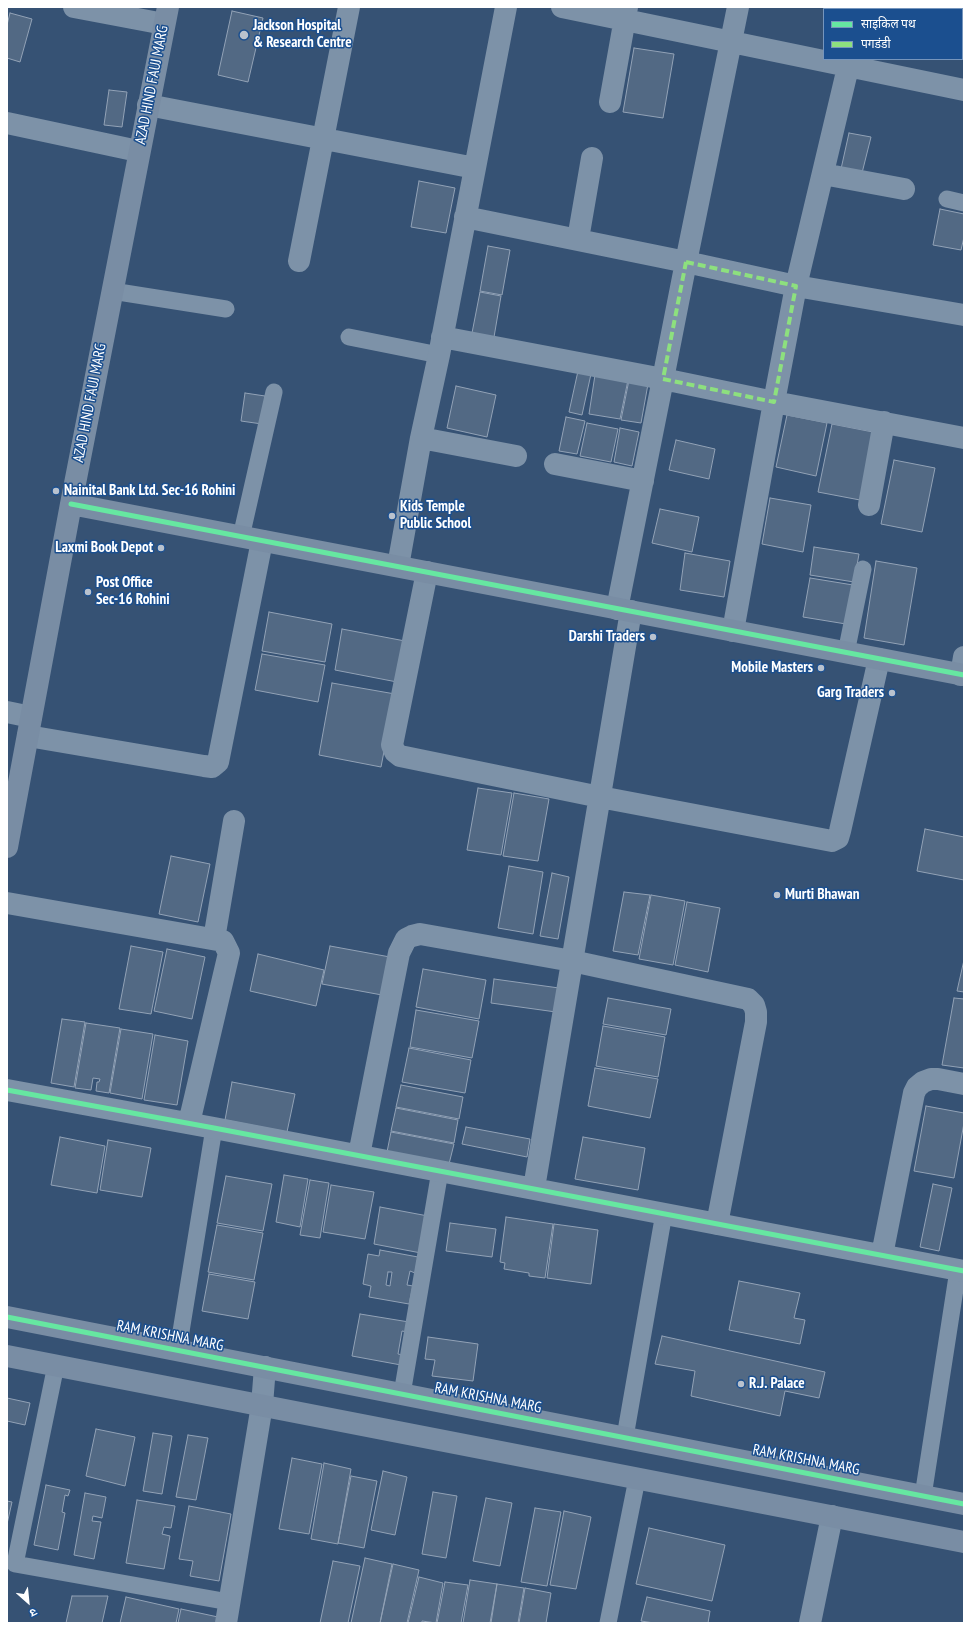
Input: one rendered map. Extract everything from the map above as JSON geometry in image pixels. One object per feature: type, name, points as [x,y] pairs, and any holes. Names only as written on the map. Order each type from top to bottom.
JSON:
[{"type":"street","points":[[74,7],[166,16]]},
{"type":"street","points":[[298,260],[349,7]]},
{"type":"street","points":[[398,566],[421,438],[506,7]]},
{"type":"street","points":[[562,7],[626,14],[730,41],[823,57]]},
{"type":"street","points":[[534,1188],[600,797],[624,610],[643,481],[738,7]]},
{"type":"street","points":[[610,102],[626,14]]},
{"type":"street","name":"AZAD HIND FAUJ MARG","points":[[7,846],[138,152],[166,16]]},
{"type":"street","points":[[838,60],[964,90]]},
{"type":"street","points":[[733,631],[796,286],[849,62]]},
{"type":"street","points":[[148,105],[475,168]]},
{"type":"street","points":[[7,123],[138,152]]},
{"type":"street","points":[[578,239],[592,158]]},
{"type":"street","points":[[823,174],[904,189]]},
{"type":"street","points":[[465,217],[578,239],[796,286],[964,315]]},
{"type":"street","points":[[440,346],[664,379],[774,402],[964,438]]},
{"type":"street","points":[[869,505],[884,422]]},
{"type":"street","points":[[421,438],[516,456]]},
{"type":"street","points":[[555,464],[643,481]]},
{"type":"street","points":[[71,504],[262,542],[398,566],[846,653],[879,659],[963,669]]},
{"type":"street","points":[[7,712],[30,727],[212,767],[218,762],[262,542]]},
{"type":"street","points":[[427,572],[392,745],[395,752],[400,756],[407,759],[832,842],[838,838],[840,831],[879,659]]},
{"type":"street","points":[[214,939],[234,821]]},
{"type":"street","points":[[7,903],[223,941],[229,953],[189,1123]]},
{"type":"street","points":[[359,1155],[399,953],[406,939],[420,934],[572,961],[748,999],[754,1004],[756,1022],[717,1224]]},
{"type":"street","points":[[882,1255],[914,1093],[917,1087],[923,1082],[931,1079],[964,1084]]},
{"type":"street","points":[[7,1090],[534,1188],[961,1270]]},
{"type":"street","name":"RAM KRISHNA MARG","points":[[7,1317],[964,1504]]},
{"type":"street","points":[[7,1356],[964,1542]]},
{"type":"street","points":[[226,1623],[262,1405],[265,1367]]},
{"type":"street","points":[[810,1623],[832,1516]]},
{"type":"lane","points":[[948,199],[964,203]]},
{"type":"lane","points":[[112,292],[226,309]]},
{"type":"lane","points":[[349,337],[440,346]]},
{"type":"lane","points":[[242,537],[274,392]]},
{"type":"lane","points":[[846,653],[863,569]]},
{"type":"lane","points":[[178,1350],[214,1128]]},
{"type":"lane","points":[[402,1394],[440,1171]]},
{"type":"lane","points":[[625,1437],[664,1214]]},
{"type":"lane","points":[[924,1496],[961,1270]]},
{"type":"lane","points":[[56,1365],[15,1564],[229,1602]]},
{"type":"lane","points":[[608,1623],[637,1479]]},
{"type":"building","points":[[888,7],[917,7],[917,8]]},
{"type":"building","points":[[232,11],[263,18],[248,82],[218,75]]},
{"type":"building","points":[[10,13],[32,19],[20,62],[7,58],[7,25]]},
{"type":"building","points":[[634,48],[674,54],[663,118],[623,112]]},
{"type":"building","points":[[109,90],[127,92],[122,127],[104,125]]},
{"type":"building","points":[[849,133],[871,137],[862,173],[841,169]]},
{"type":"building","points":[[419,181],[455,188],[446,233],[411,227]]},
{"type":"building","points":[[940,209],[964,214],[964,237],[961,250],[933,245]]},
{"type":"building","points":[[488,246],[510,250],[502,295],[480,291]]},
{"type":"building","points":[[480,292],[501,296],[494,337],[472,333]]},
{"type":"building","points":[[578,371],[591,374],[582,415],[569,412]]},
{"type":"building","points":[[595,375],[628,380],[620,419],[589,414]]},
{"type":"building","points":[[629,380],[648,384],[641,423],[621,420]]},
{"type":"building","points":[[456,386],[496,395],[487,437],[447,428]]},
{"type":"building","points":[[245,393],[265,396],[262,424],[241,421]]},
{"type":"building","points":[[787,415],[827,423],[816,476],[776,467]]},
{"type":"building","points":[[566,417],[585,421],[577,454],[559,451]]},
{"type":"building","points":[[587,423],[618,429],[611,462],[580,456]]},
{"type":"building","points":[[832,424],[873,432],[860,500],[818,492]]},
{"type":"building","points":[[620,428],[639,432],[632,466],[614,462]]},
{"type":"building","points":[[676,440],[715,449],[709,479],[669,470]]},
{"type":"building","points":[[894,460],[935,468],[922,532],[881,524]]},
{"type":"building","points":[[770,498],[811,505],[803,552],[762,544]]},
{"type":"building","points":[[660,509],[699,517],[692,552],[652,543]]},
{"type":"building","points":[[814,547],[859,554],[854,582],[810,575]]},
{"type":"building","points":[[685,553],[730,561],[724,597],[680,590]]},
{"type":"building","points":[[876,561],[917,568],[904,645],[864,638]]},
{"type":"building","points":[[810,578],[853,585],[846,624],[803,617]]},
{"type":"building","points":[[269,612],[332,624],[325,662],[262,651]]},
{"type":"building","points":[[342,629],[405,641],[397,682],[335,670]]},
{"type":"building","points":[[262,654],[325,665],[318,702],[255,690]]},
{"type":"building","points":[[332,683],[395,694],[381,767],[319,755]]},
{"type":"building","points":[[478,788],[512,793],[501,855],[467,850]]},
{"type":"building","points":[[514,793],[549,799],[538,861],[503,856]]},
{"type":"building","points":[[925,829],[964,837],[964,880],[917,871]]},
{"type":"building","points":[[171,856],[210,864],[198,922],[159,914]]},
{"type":"building","points":[[509,866],[543,872],[533,934],[498,928]]},
{"type":"building","points":[[552,873],[569,877],[558,939],[540,936]]},
{"type":"building","points":[[624,892],[650,895],[638,955],[613,951]]},
{"type":"building","points":[[651,895],[685,901],[673,965],[639,959]]},
{"type":"building","points":[[687,902],[720,908],[708,972],[675,965]]},
{"type":"building","points":[[131,946],[163,952],[151,1014],[119,1009]]},
{"type":"building","points":[[330,946],[390,957],[382,995],[322,984]]},
{"type":"building","points":[[167,949],[205,957],[192,1019],[154,1011]]},
{"type":"building","points":[[258,954],[324,970],[316,1006],[250,991]]},
{"type":"building","points":[[964,960],[964,992],[957,991]]},
{"type":"building","points":[[423,969],[486,980],[479,1019],[416,1007]]},
{"type":"building","points":[[494,979],[559,988],[556,1012],[491,1003]]},
{"type":"building","points":[[608,998],[671,1009],[666,1035],[603,1024]]},
{"type":"building","points":[[954,998],[964,999],[964,1068],[942,1065]]},
{"type":"building","points":[[416,1010],[479,1021],[472,1058],[410,1047]]},
{"type":"building","points":[[62,1019],[85,1022],[74,1087],[51,1083]]},
{"type":"building","points":[[86,1023],[120,1028],[109,1093],[96,1091],[97,1082],[99,1082],[100,1079],[93,1078],[91,1090],[75,1088]]},
{"type":"building","points":[[603,1026],[665,1037],[658,1077],[596,1066]]},
{"type":"building","points":[[121,1029],[153,1034],[142,1099],[110,1093]]},
{"type":"building","points":[[155,1035],[188,1041],[177,1105],[144,1100]]},
{"type":"building","points":[[409,1048],[471,1060],[465,1093],[402,1082]]},
{"type":"building","points":[[595,1068],[658,1079],[650,1118],[588,1106]]},
{"type":"building","points":[[232,1082],[295,1094],[287,1132],[225,1120]]},
{"type":"building","points":[[401,1085],[463,1097],[459,1119],[396,1107]]},
{"type":"building","points":[[926,1106],[964,1113],[964,1123],[954,1178],[914,1171]]},
{"type":"building","points":[[396,1108],[458,1120],[454,1143],[391,1131]]},
{"type":"building","points":[[466,1127],[530,1139],[527,1157],[462,1144]]},
{"type":"building","points":[[391,1132],[454,1144],[449,1164],[387,1152]]},
{"type":"building","points":[[60,1137],[105,1146],[97,1193],[51,1185]]},
{"type":"building","points":[[583,1137],[645,1148],[638,1190],[575,1179]]},
{"type":"building","points":[[108,1140],[151,1148],[142,1197],[100,1190]]},
{"type":"building","points":[[284,1175],[308,1179],[300,1227],[276,1222]]},
{"type":"building","points":[[226,1176],[272,1184],[263,1231],[217,1223]]},
{"type":"building","points":[[310,1180],[329,1183],[320,1238],[300,1235]]},
{"type":"building","points":[[933,1184],[952,1188],[939,1251],[920,1247]]},
{"type":"building","points":[[331,1185],[374,1192],[365,1239],[323,1232]]},
{"type":"building","points":[[380,1207],[428,1216],[421,1253],[374,1244]]},
{"type":"building","points":[[506,1217],[553,1224],[545,1278],[529,1276],[529,1273],[504,1269],[505,1263],[500,1262]]},
{"type":"building","points":[[450,1223],[496,1229],[492,1257],[446,1251]]},
{"type":"building","points":[[554,1224],[598,1230],[591,1284],[547,1278]]},
{"type":"building","points":[[217,1225],[263,1233],[254,1280],[208,1272]]},
{"type":"building","points":[[380,1250],[418,1257],[415,1273],[410,1271],[407,1285],[413,1286],[409,1304],[369,1297],[371,1286],[363,1284],[368,1254],[379,1256]],"holes":[[[388,1272],[392,1272],[390,1286],[386,1285]]]},
{"type":"building","points":[[209,1274],[255,1282],[248,1319],[202,1311]]},
{"type":"building","points":[[739,1281],[800,1293],[794,1318],[805,1320],[800,1344],[729,1330]]},
{"type":"building","points":[[360,1314],[409,1322],[407,1332],[402,1331],[398,1354],[403,1355],[401,1365],[352,1356]]},
{"type":"building","points":[[662,1336],[825,1372],[819,1398],[785,1391],[780,1416],[691,1396],[695,1371],[655,1364]]},
{"type":"building","points":[[428,1337],[478,1344],[473,1381],[432,1376],[435,1360],[425,1359]]},
{"type":"building","points":[[7,1398],[30,1403],[25,1425],[7,1421]]},
{"type":"building","points":[[96,1429],[135,1437],[125,1486],[86,1476]]},
{"type":"building","points":[[153,1433],[172,1436],[162,1494],[143,1491]]},
{"type":"building","points":[[188,1435],[208,1438],[196,1500],[176,1497]]},
{"type":"building","points":[[292,1458],[322,1464],[309,1534],[279,1529]]},
{"type":"building","points":[[324,1463],[351,1469],[338,1544],[311,1539]]},
{"type":"building","points":[[383,1471],[407,1477],[395,1535],[371,1530]]},
{"type":"building","points":[[351,1476],[377,1481],[364,1548],[338,1543]]},
{"type":"building","points":[[46,1485],[70,1490],[68,1496],[65,1495],[62,1512],[65,1513],[58,1550],[34,1545]]},
{"type":"building","points":[[433,1492],[457,1496],[446,1558],[422,1554]]},
{"type":"building","points":[[85,1493],[106,1497],[102,1518],[93,1516],[92,1521],[101,1522],[94,1559],[74,1555]]},
{"type":"building","points":[[486,1498],[512,1503],[500,1566],[473,1561]]},
{"type":"building","points":[[137,1500],[175,1506],[171,1528],[164,1527],[162,1534],[170,1536],[164,1569],[126,1563]]},
{"type":"building","points":[[7,1501],[12,1502],[7,1524]]},
{"type":"building","points":[[189,1506],[231,1514],[219,1581],[190,1576],[193,1561],[179,1559]]},
{"type":"building","points":[[535,1508],[561,1512],[547,1586],[521,1582]]},
{"type":"building","points":[[564,1511],[591,1517],[576,1589],[550,1585]]},
{"type":"building","points":[[649,1528],[725,1545],[712,1601],[636,1584]]},
{"type":"building","points":[[365,1558],[392,1564],[380,1623],[351,1623]]},
{"type":"building","points":[[333,1561],[360,1566],[348,1623],[320,1623]]},
{"type":"building","points":[[393,1564],[419,1570],[407,1623],[380,1623]]},
{"type":"building","points":[[419,1577],[443,1583],[436,1623],[422,1621],[422,1623],[408,1623]]},
{"type":"building","points":[[470,1580],[497,1584],[490,1623],[463,1623]]},
{"type":"building","points":[[445,1582],[468,1585],[461,1623],[437,1623]]},
{"type":"building","points":[[497,1584],[524,1588],[518,1623],[491,1623]]},
{"type":"building","points":[[525,1588],[551,1593],[546,1623],[519,1623]]},
{"type":"building","points":[[72,1596],[108,1596],[102,1623],[66,1623]]},
{"type":"building","points":[[126,1597],[179,1609],[176,1623],[120,1623]]},
{"type":"building","points":[[647,1597],[710,1611],[708,1623],[654,1623],[641,1621]]},
{"type":"building","points":[[181,1609],[218,1617],[217,1623],[178,1623]]},
{"type":"marked path","points":[[686,262],[796,286],[774,402],[663,379],[686,262]]},
{"type":"cycle path","points":[[71,504],[964,675]]},
{"type":"cycle path","points":[[7,1090],[964,1271]]},
{"type":"cycle path","points":[[7,1317],[964,1504]]},
{"type":"place","name":"Jackson Hospital & Research Centre","points":[[244,35]]},
{"type":"place","name":"Nainital Bank Ltd. Sec-16 Rohini","points":[[56,491]]},
{"type":"place","name":"Kids Temple Public School","points":[[392,516]]},
{"type":"place","name":"Laxmi Book Depot","points":[[161,548]]},
{"type":"place","name":"Post Office Sec-16 Rohini","points":[[88,592]]},
{"type":"place","name":"Darshi Traders","points":[[653,637]]},
{"type":"place","name":"Mobile Masters","points":[[821,668]]},
{"type":"place","name":"Garg Traders","points":[[892,693]]},
{"type":"place","name":"Murti Bhawan","points":[[777,895]]},
{"type":"place","name":"R.J. Palace","points":[[741,1384]]}]
